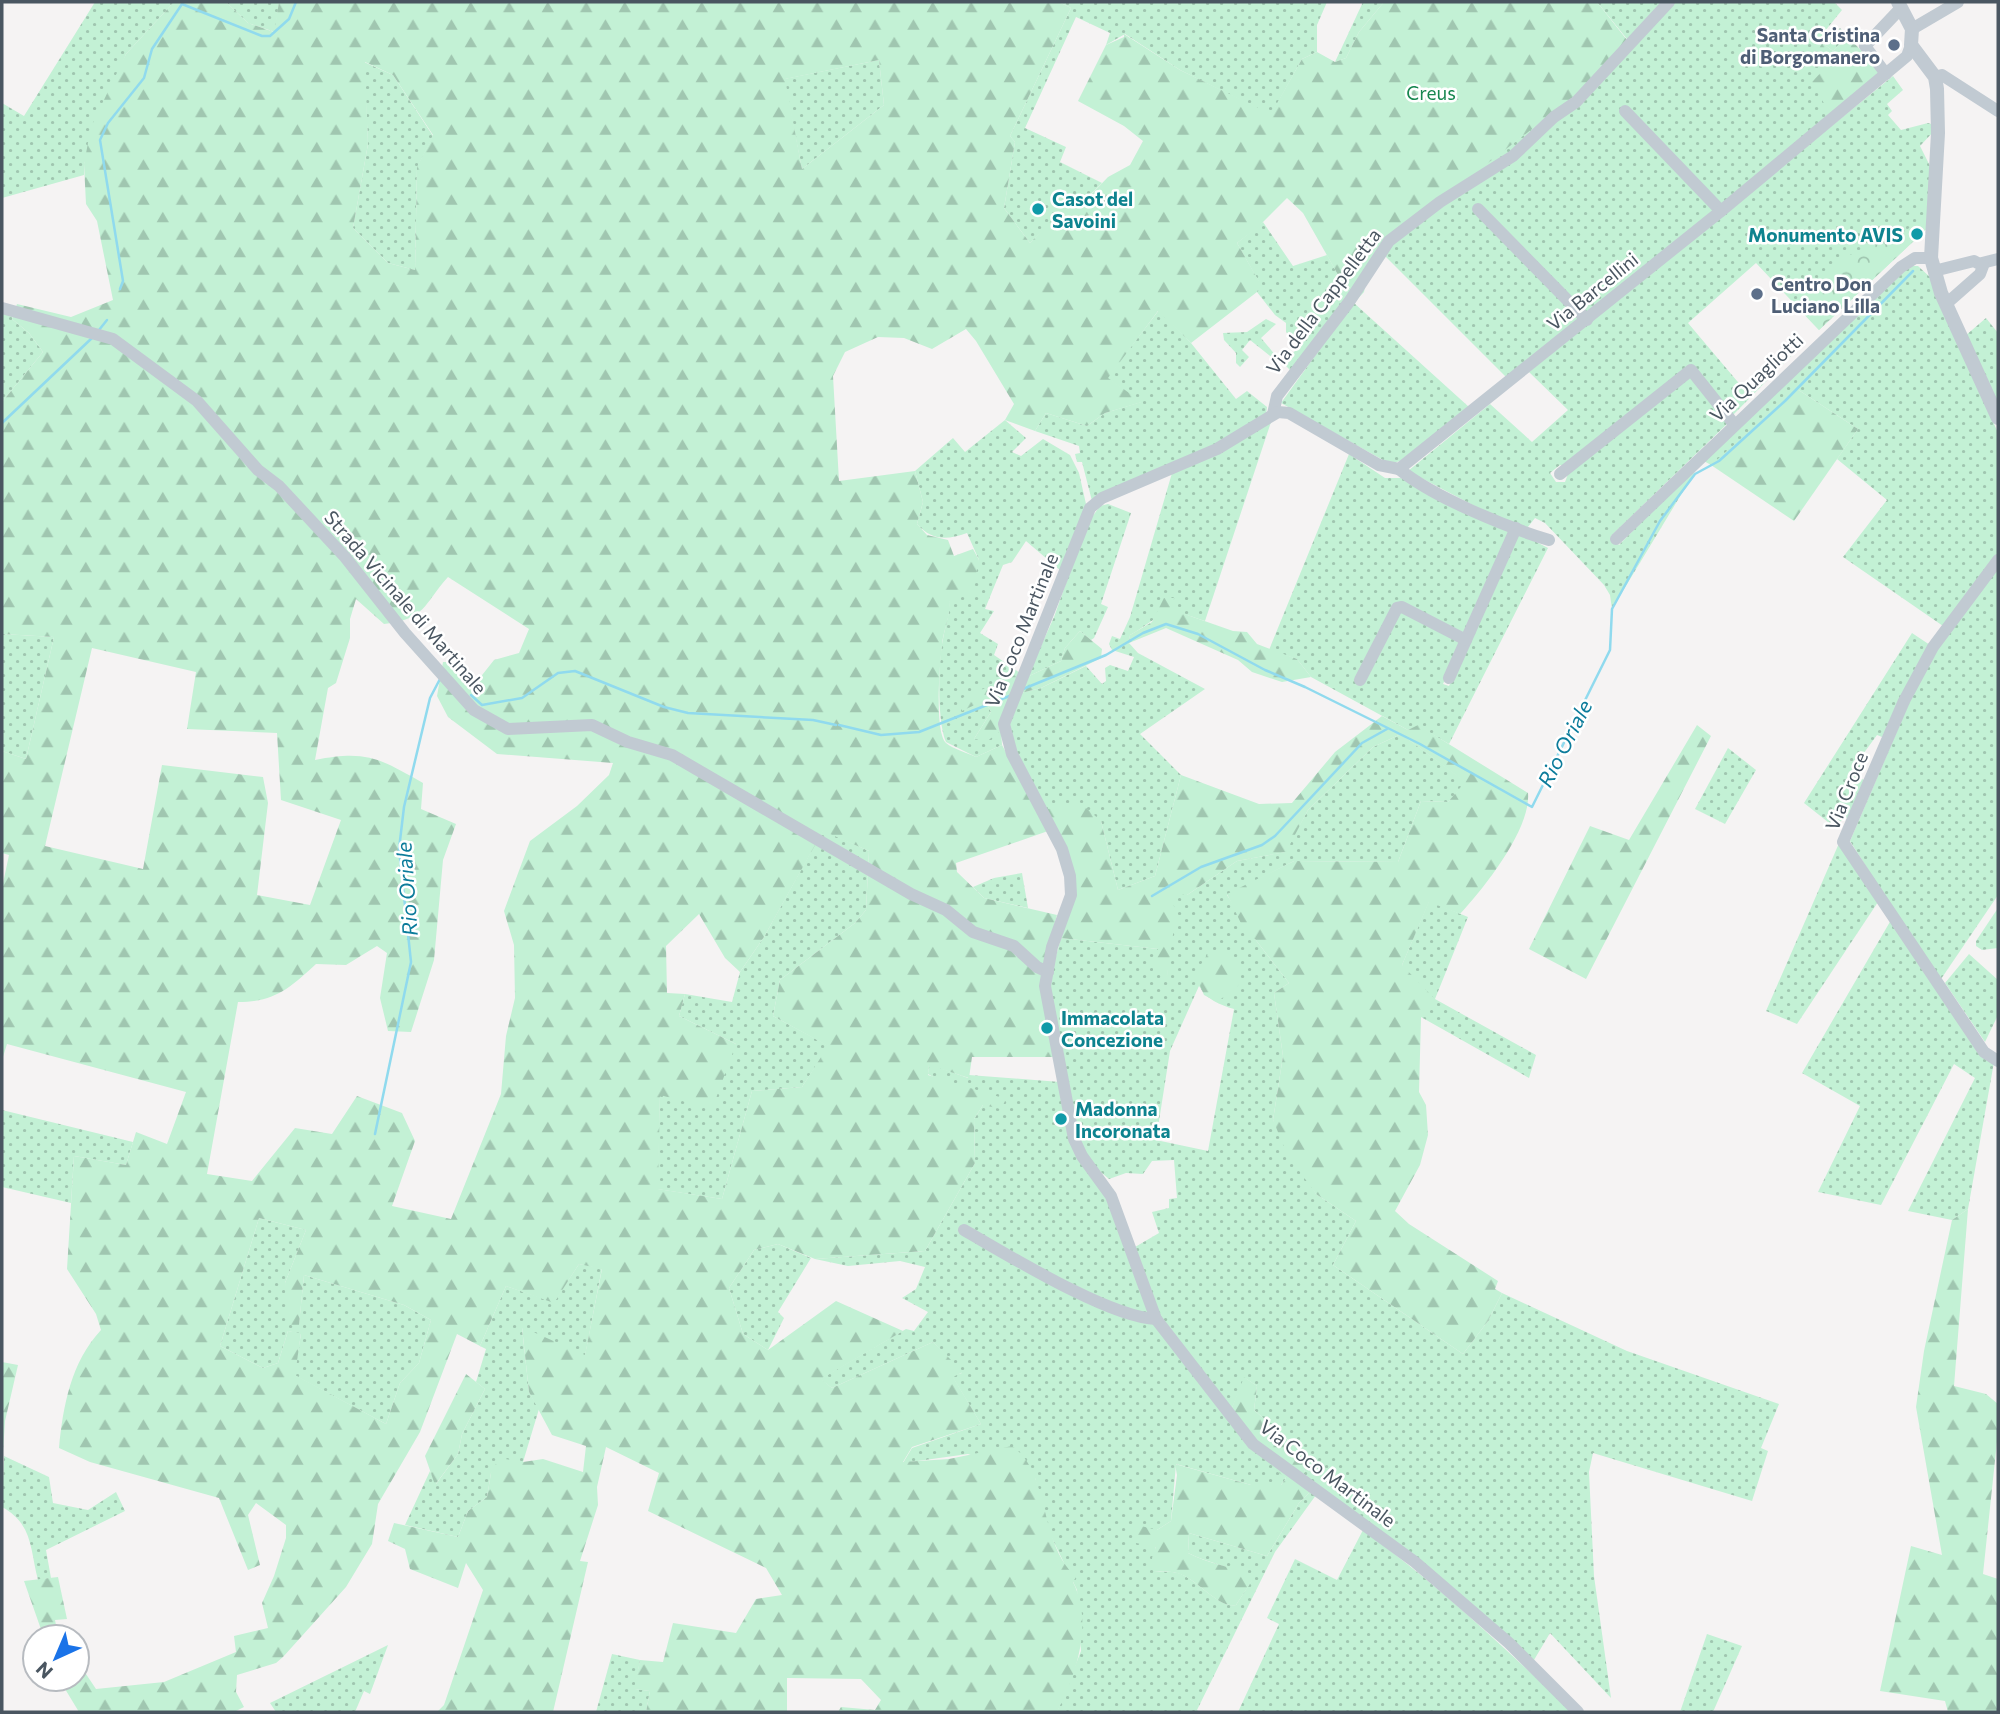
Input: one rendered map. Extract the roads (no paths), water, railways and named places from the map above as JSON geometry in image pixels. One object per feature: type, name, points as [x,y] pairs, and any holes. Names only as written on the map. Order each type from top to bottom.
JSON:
[{"type":"street","name":"Via della Cappelletta","points":[[1273,414],[1277,396],[1349,302],[1389,241],[1440,202],[1513,156],[1554,117],[1576,102],[1669,2]]},
{"type":"street","points":[[1912,29],[1958,2]]},
{"type":"street","points":[[1886,74],[1865,46],[1900,5],[1912,29],[1911,45],[1935,76],[1938,133],[1933,264],[1945,304],[1998,418]]},
{"type":"street","name":"Via Barcellini","points":[[1399,469],[1721,211],[1907,56],[1911,45]]},
{"type":"street","points":[[1935,76],[1942,75],[1998,111]]},
{"type":"street","points":[[1625,111],[1721,211]]},
{"type":"street","points":[[1478,209],[1587,320]]},
{"type":"street","name":"Via Quagliotti","points":[[1616,539],[1901,267],[1915,258],[1933,264],[1974,261],[1982,263],[1998,259]]},
{"type":"street","points":[[1945,304],[1980,275],[1982,263]]},
{"type":"street","name":"Strada Vicinale di Martinale","points":[[2,308],[113,339],[197,401],[258,470],[279,486],[345,557],[405,633],[474,710],[508,729],[593,724],[628,742],[672,755],[911,894],[946,910],[973,932],[1014,946],[1037,967],[1048,972]]},
{"type":"street","points":[[1560,474],[1691,370],[1734,424]]},
{"type":"street","points":[[1273,414],[1289,413],[1378,465],[1399,469],[1415,483],[1549,540]]},
{"type":"street","name":"Via Coco Martinale","points":[[1273,414],[1217,449],[1117,491],[1090,508],[1004,723],[1006,737],[1062,849],[1070,876],[1071,895],[1052,947],[1045,986],[1074,1139],[1082,1156],[1111,1196],[1156,1319],[1253,1444],[1415,1562],[1508,1643],[1578,1712]]},
{"type":"street","points":[[1449,678],[1516,528]]},
{"type":"street","name":"Via Croce","points":[[1998,560],[1933,647],[1904,701],[1843,842],[1984,1052],[1998,1061]]},
{"type":"street","points":[[1360,680],[1397,608],[1402,607],[1466,640]]},
{"type":"street","points":[[964,1230],[1084,1294],[1133,1315],[1156,1319]]},
{"type":"waterway","points":[[120,289],[123,281],[100,140],[108,123],[144,78],[152,49],[182,4],[262,36],[270,36],[289,19],[296,2]]},
{"type":"waterway","name":"Rio Oriale","points":[[1023,689],[1106,655],[1143,633],[1166,624],[1198,634],[1265,670],[1420,744],[1532,807],[1610,650],[1612,609],[1660,521],[1695,474],[1719,461],[1785,401],[1913,271]]},
{"type":"waterway","points":[[99,330],[107,320]]},
{"type":"waterway","points":[[2,423],[92,338]]},
{"type":"waterway","name":"Rio Oriale","points":[[471,695],[482,705],[522,698],[558,673],[575,671],[664,707],[688,713],[813,720],[836,725]]},
{"type":"waterway","name":"Rio Oriale","points":[[375,1134],[411,962],[399,849],[404,807],[430,698],[440,679]]},
{"type":"waterway","name":"Rio Oriale","points":[[839,725],[881,735],[919,732],[1012,695]]},
{"type":"waterway","points":[[1152,896],[1201,867],[1262,845],[1275,836],[1362,743],[1387,729]]},
{"type":"place","name":"Santa Cristina di Borgomanero","points":[[1894,45]]},
{"type":"place","name":"Casot del Savoini","points":[[1038,209]]},
{"type":"place","name":"Monumento AVIS","points":[[1917,234]]},
{"type":"place","name":"Centro Don Luciano Lilla","points":[[1757,294]]},
{"type":"place","name":"Immacolata Concezione","points":[[1047,1028]]},
{"type":"place","name":"Madonna Incoronata","points":[[1061,1119]]},
{"type":"park label","name":"Creus","points":[[1431,92]]}]
